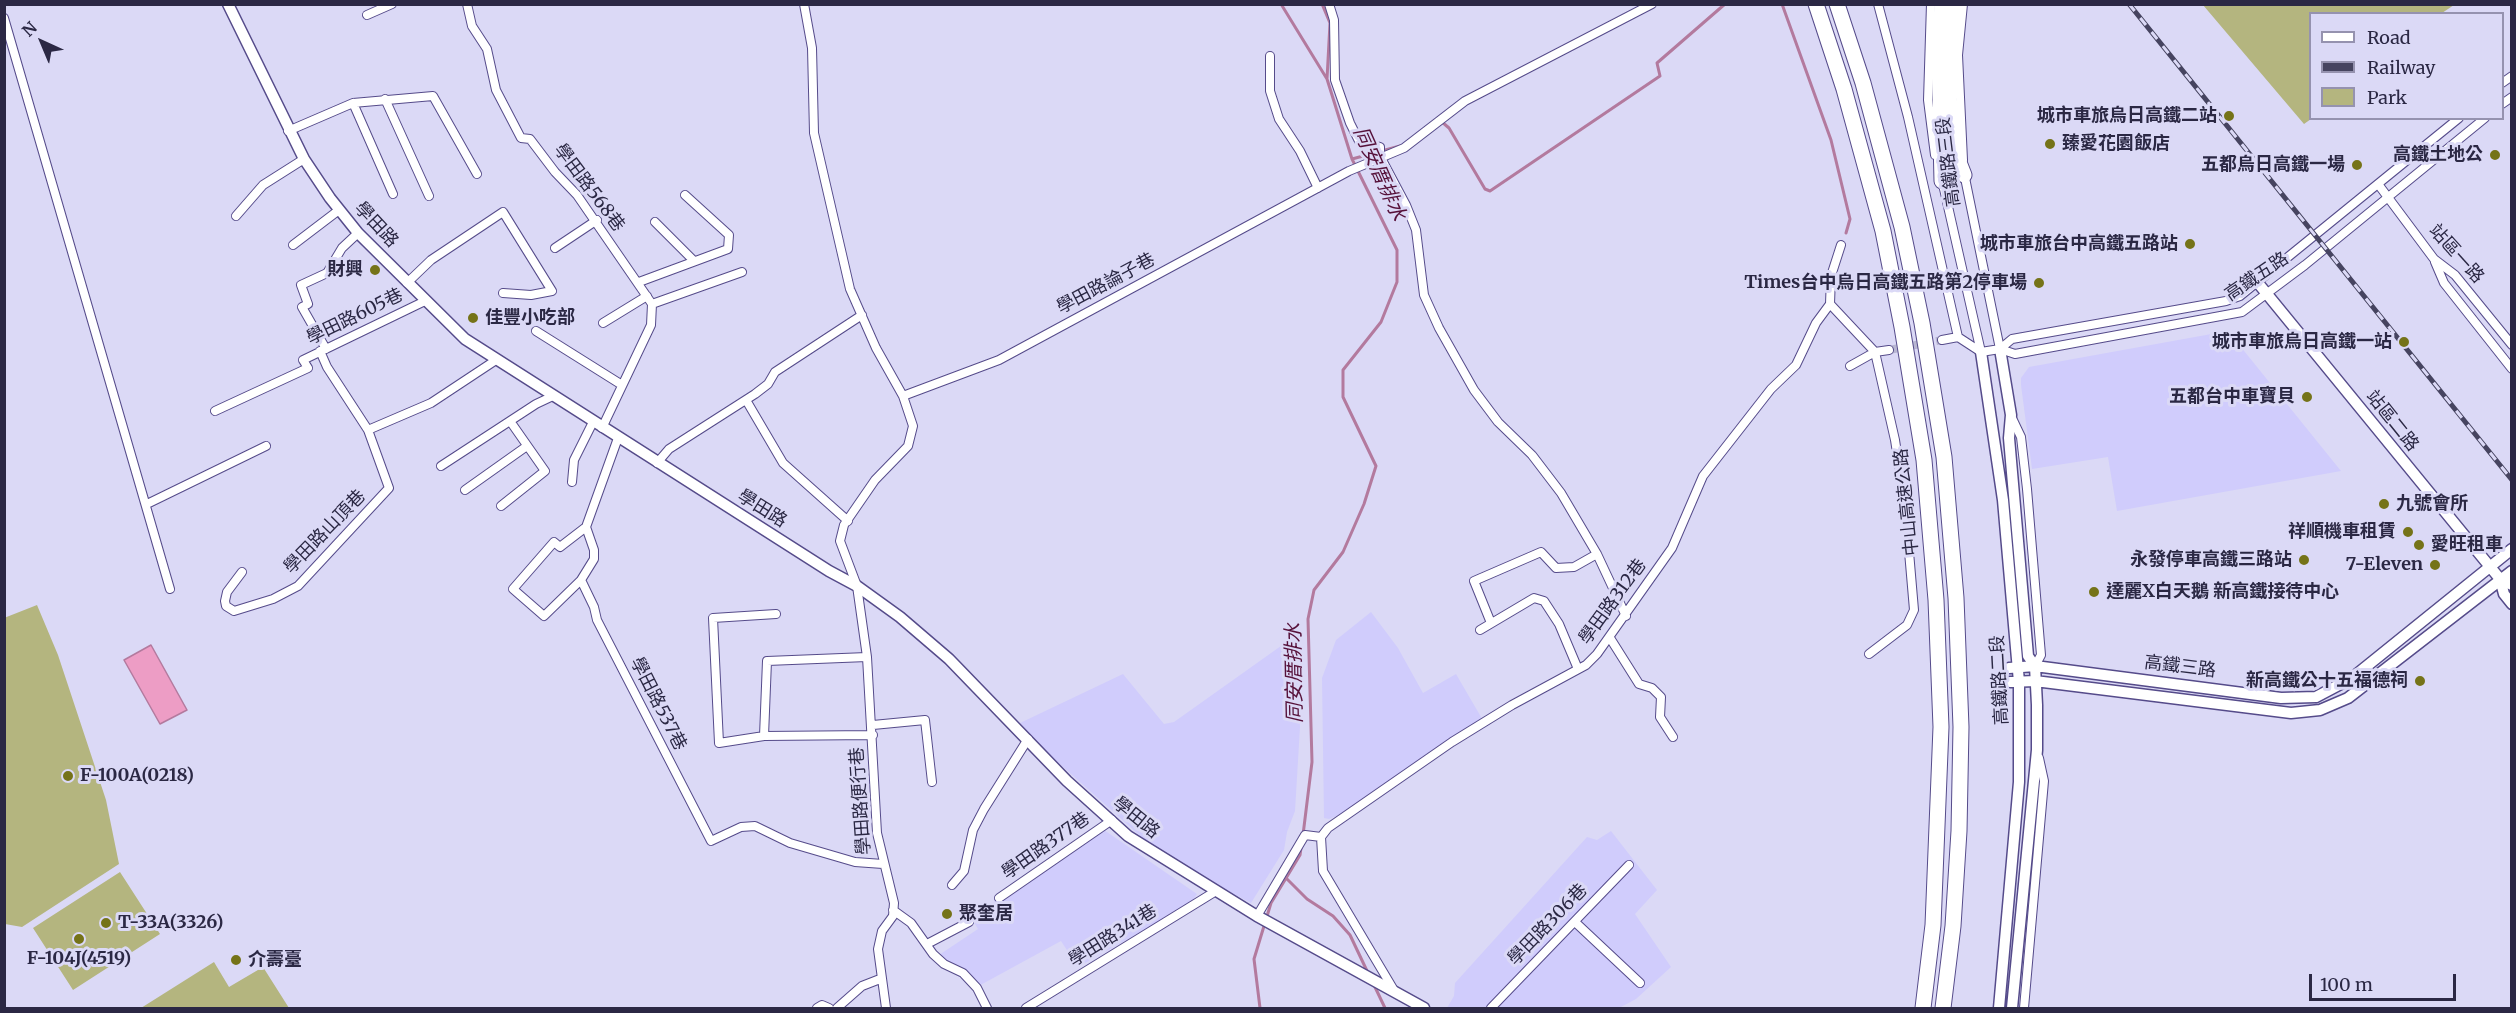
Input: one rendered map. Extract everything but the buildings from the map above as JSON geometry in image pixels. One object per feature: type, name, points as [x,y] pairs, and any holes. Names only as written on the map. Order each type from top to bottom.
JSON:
[{"type":"highway","name":"中山高速公路","points":[[1816,4],[1844,89],[1883,231],[1924,460],[1936,600],[1941,727],[1938,842],[1923,1008]]},
{"type":"highway","points":[[1837,4],[1863,83],[1902,227],[1922,323],[1944,457],[1956,598],[1961,727],[1958,841],[1943,1008]]},
{"type":"highway","points":[[1944,5],[1949,97],[1955,152],[1964,175]]},
{"type":"highway","points":[[1942,181],[1939,98],[1944,5]]},
{"type":"street","name":"學田路","points":[[228,4],[288,131],[339,210],[425,302],[465,339],[657,463],[857,586],[900,617],[949,659],[1067,781],[1128,836],[1257,916],[1396,993]]},
{"type":"street","points":[[367,15],[392,4]]},
{"type":"street","name":"學田路568巷","points":[[467,4],[472,26],[487,49],[496,90],[521,138],[530,139],[597,220],[625,268],[639,282],[652,304]]},
{"type":"street","points":[[804,4],[812,48],[814,134],[850,289],[876,348],[903,396],[913,426],[908,446],[875,480],[848,521],[840,541],[857,586]]},
{"type":"street","points":[[1329,4],[1334,20],[1335,80],[1350,123],[1359,141],[1380,147],[1380,156],[1394,178],[1410,213],[1416,230],[1424,295],[1456,362],[1498,422],[1532,455],[1561,493],[1598,554],[1626,616]]},
{"type":"street","name":"學田路論子巷","points":[[903,396],[999,360],[1318,188],[1380,156],[1404,148],[1465,101],[1652,4]]},
{"type":"street","points":[[1878,4],[1908,117],[1958,338]]},
{"type":"street","name":"高鐵路三段","points":[[1963,4],[1958,66],[1964,175],[2000,349]]},
{"type":"street","points":[[4,18],[171,589]]},
{"type":"street","points":[[1270,56],[1270,91],[1279,119],[1300,151],[1318,188]]},
{"type":"street","points":[[288,131],[353,103],[433,96],[477,174]]},
{"type":"street","points":[[385,99],[429,196]]},
{"type":"street","points":[[353,103],[393,194]]},
{"type":"street","name":"高鐵五路","points":[[2000,349],[2012,339],[2226,301],[2240,296],[2457,120]]},
{"type":"street","name":"高鐵五路","points":[[1981,352],[2000,349],[2015,354],[2232,316],[2242,312],[2267,295],[2483,120]]},
{"type":"street","points":[[236,216],[263,185],[304,159]]},
{"type":"street","name":"高鐵路三段","points":[[1942,181],[1981,352]]},
{"type":"street","name":"站區一路","points":[[2378,184],[2434,259],[2455,275],[2511,345]]},
{"type":"street","points":[[639,282],[728,249],[729,235],[685,195]]},
{"type":"street","points":[[293,245],[339,210]]},
{"type":"street","points":[[408,283],[431,260],[503,212],[552,291],[531,294],[503,293]]},
{"type":"street","points":[[555,248],[597,220]]},
{"type":"street","points":[[655,222],[694,261]]},
{"type":"street","name":"學田路山頂巷","points":[[242,572],[227,592],[225,601],[226,606],[234,611],[273,599],[298,586],[387,492],[390,485],[368,430],[327,367],[323,350],[302,307],[308,304],[301,285],[327,273],[342,248],[358,232]]},
{"type":"street","points":[[1840,245],[1831,276],[1830,304],[1875,352],[1895,440],[1905,505],[1914,610],[1907,625],[1869,654]]},
{"type":"street","points":[[2434,259],[2444,283],[2511,369]]},
{"type":"street","points":[[572,482],[574,460],[622,385],[651,325],[652,304],[742,272]]},
{"type":"street","name":"站區二路","points":[[2258,283],[2489,566],[2500,579],[2511,585]]},
{"type":"street","points":[[603,323],[647,296]]},
{"type":"street","name":"學田路605巷","points":[[215,411],[308,368],[303,360],[425,302]]},
{"type":"street","name":"學田路312巷","points":[[1322,837],[1328,828],[1452,742],[1586,665],[1610,638],[1672,548],[1704,476],[1771,389],[1796,365],[1816,323],[1830,304]]},
{"type":"street","points":[[657,463],[669,449],[768,384],[775,372],[862,315]]},
{"type":"street","points":[[536,331],[622,385]]},
{"type":"street","points":[[1942,340],[1958,338],[1981,352]]},
{"type":"street","name":"高鐵路二段","points":[[2000,349],[2011,416],[2009,438],[2028,656],[2035,666],[2037,750],[2012,1008]]},
{"type":"street","points":[[1850,366],[1875,352],[1889,350]]},
{"type":"street","name":"高鐵路二段","points":[[1981,352],[2000,477],[2015,682],[2019,782],[1999,1008]]},
{"type":"street","points":[[368,430],[431,403],[496,360]]},
{"type":"street","points":[[441,466],[553,396]]},
{"type":"street","points":[[746,400],[783,464],[848,521]]},
{"type":"street","points":[[501,506],[545,471],[510,421]]},
{"type":"street","points":[[586,527],[594,550],[594,560],[581,580],[544,616],[513,589],[554,542],[560,547],[586,527],[618,438]]},
{"type":"street","points":[[147,504],[266,446]]},
{"type":"street","points":[[465,490],[527,446]]},
{"type":"street","name":"高鐵三路","points":[[2014,667],[2035,666],[2281,698],[2316,697],[2352,678],[2511,549]]},
{"type":"street","points":[[1491,623],[1474,581],[1541,552],[1556,568],[1574,567],[1598,554]]},
{"type":"street","name":"高鐵三路","points":[[2015,682],[2035,681],[2291,713],[2320,710],[2348,698],[2511,571]]},
{"type":"street","name":"站區二路","points":[[2500,579],[2504,594],[2511,604]]},
{"type":"street","name":"學田路537巷","points":[[581,580],[594,607],[597,620],[711,841],[741,827],[754,826],[790,843],[855,862],[883,864]]},
{"type":"street","name":"學田路便行巷","points":[[857,586],[867,657],[873,725],[877,833],[893,910]]},
{"type":"street","points":[[1480,630],[1534,598],[1544,602],[1559,624],[1578,669]]},
{"type":"street","points":[[776,614],[713,618],[719,743],[764,736],[873,735]]},
{"type":"street","points":[[1610,638],[1640,684],[1652,688],[1661,697],[1660,717],[1673,737]]},
{"type":"street","points":[[764,736],[767,661],[867,657]]},
{"type":"street","points":[[873,725],[925,720],[932,782]]},
{"type":"street","points":[[952,885],[964,871],[973,830],[1028,739]]},
{"type":"street","name":"高鐵路二段","points":[[2024,1008],[2044,782],[2037,750]]},
{"type":"street","name":"學田路377巷","points":[[999,898],[1112,820]]},
{"type":"street","points":[[1257,916],[1305,835],[1322,837],[1323,871],[1396,993],[1424,1008]]},
{"type":"street","name":"學田路306巷","points":[[1491,1008],[1629,865]]},
{"type":"street","name":"學田路341巷","points":[[1026,1008],[1216,891]]},
{"type":"street","points":[[893,910],[910,923],[944,964],[963,973],[976,988],[987,1008]]},
{"type":"street","points":[[886,1008],[880,979],[878,949],[882,932],[893,916],[893,910]]},
{"type":"street","points":[[927,944],[969,922]]},
{"type":"street","points":[[1575,922],[1640,983]]},
{"type":"street","points":[[837,1008],[862,986],[880,979]]},
{"type":"street","points":[[817,1008],[822,1005],[829,1008]]},
{"type":"shaded area","points":[[2228,331],[2341,471],[2117,511],[2108,457],[2032,469],[2021,385],[2021,378],[2029,367]]},
{"type":"shaded area","points":[[1371,612],[1398,648],[1423,693],[1456,674],[1481,717],[1480,722],[1344,813],[1329,819],[1324,818],[1322,678],[1336,640]]},
{"type":"shaded area","points":[[1295,636],[1300,727],[1295,811],[1287,832],[1284,850],[1251,903],[1166,859],[1033,740],[1020,723],[1123,674],[1164,724],[1174,722]]},
{"type":"shaded area","points":[[151,645],[187,710],[160,724],[124,660]]},
{"type":"shaded area","points":[[1104,830],[1197,894],[1190,904],[1078,967],[1061,941],[975,988],[959,968],[936,957],[978,929],[971,917]]},
{"type":"shaded area","points":[[1611,831],[1657,890],[1635,914],[1671,967],[1636,999],[1619,1008],[1447,1008],[1454,996],[1455,983],[1587,837],[1597,840]]},
{"type":"green space","points":[[2203,5],[2454,5],[2444,12],[2309,12],[2310,120],[2304,124]]},
{"type":"green space","points":[[37,605],[58,655],[106,800],[119,864],[22,927],[5,924],[4,618]]},
{"type":"green space","points":[[120,872],[160,934],[73,990],[33,928]]},
{"type":"green space","points":[[214,962],[229,987],[263,967],[289,1008],[141,1008]]},
{"type":"waterway","name":"同安厝排水","points":[[1281,4],[1327,79],[1352,159],[1397,250],[1397,282],[1381,322],[1343,370],[1343,397],[1376,466],[1364,504],[1343,552],[1314,590],[1308,619],[1312,762],[1303,835]]},
{"type":"waterway","points":[[1322,4],[1330,23],[1327,79]]},
{"type":"waterway","points":[[1442,122],[1449,128],[1485,189],[1490,191],[1660,76],[1657,63],[1725,4]]},
{"type":"waterway","points":[[1782,4],[1831,140],[1850,219],[1846,233]]},
{"type":"waterway","points":[[1352,159],[1400,146]]},
{"type":"waterway","points":[[1260,1008],[1254,959],[1271,903],[1300,855],[1301,848]]},
{"type":"waterway","name":"同安厝排水","points":[[1287,879],[1307,899],[1333,916],[1350,935],[1368,973]]},
{"type":"waterway","name":"同安厝排水","points":[[1374,985],[1385,1008]]},
{"type":"tunnel","points":[[1889,350],[1942,340]]},
{"type":"railway","points":[[2129,4],[2512,480]]},
{"type":"place","name":"城市車旅烏日高鐵二站","points":[[2229,116]]},
{"type":"place","name":"臻愛花園飯店","points":[[2050,144]]},
{"type":"place","name":"高鐵土地公","points":[[2495,155]]},
{"type":"place","name":"五都烏日高鐵一場","points":[[2357,165]]},
{"type":"place","name":"城市車旅台中高鐵五路站","points":[[2190,244]]},
{"type":"place","name":"財興","points":[[375,270]]},
{"type":"place","name":"Times台中烏日高鐵五路第2停車場","points":[[2039,283]]},
{"type":"place","name":"佳豐小吃部","points":[[473,318]]},
{"type":"place","name":"城市車旅烏日高鐵一站","points":[[2404,342]]},
{"type":"place","name":"五都台中車寶貝","points":[[2307,397]]},
{"type":"place","name":"九號會所","points":[[2384,504]]},
{"type":"place","name":"祥順機車租賃","points":[[2408,532]]},
{"type":"place","name":"愛旺租車","points":[[2419,545]]},
{"type":"place","name":"永發停車高鐵三路站","points":[[2304,560]]},
{"type":"place","name":"7-Eleven","points":[[2435,565]]},
{"type":"place","name":"達麗X白天鵝 新高鐵接待中心","points":[[2094,592]]},
{"type":"place","name":"新高鐵公十五福德祠","points":[[2420,681]]},
{"type":"place","name":"F-100A(0218)","points":[[68,776]]},
{"type":"place","name":"聚奎居","points":[[947,914]]},
{"type":"place","name":"T-33A(3326)","points":[[106,923]]},
{"type":"place","name":"F-104J(4519)","points":[[79,939]]},
{"type":"place","name":"介壽臺","points":[[236,960]]}]
